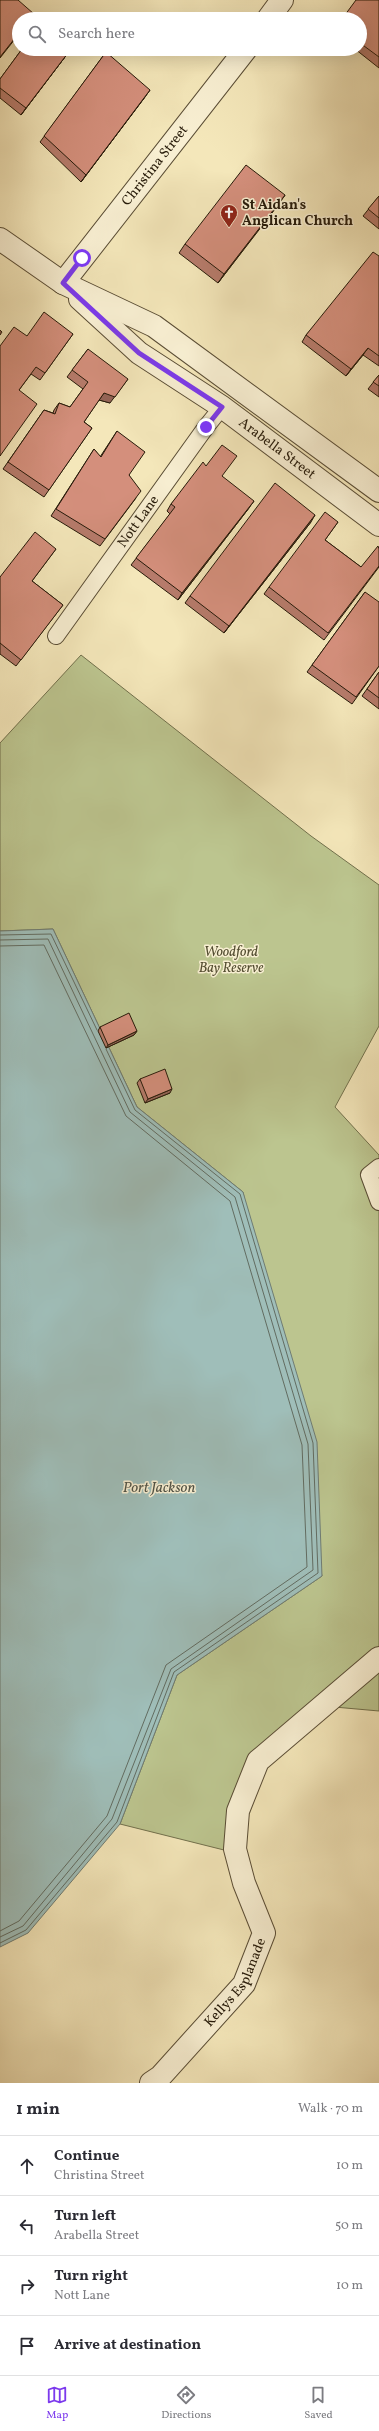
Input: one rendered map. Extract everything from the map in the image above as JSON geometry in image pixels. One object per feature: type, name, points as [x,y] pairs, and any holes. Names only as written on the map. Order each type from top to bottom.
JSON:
[{"type":"street","points":[[273,12],[282,0]]},
{"type":"street","name":"Christina Street","points":[[63,283],[241,56]]},
{"type":"street","name":"Arabella Street","points":[[0,239],[63,283],[139,353],[222,407],[379,525]]},
{"type":"street","name":"Arabella Street","points":[[63,283],[154,326],[379,490]]},
{"type":"street","name":"Kellys Esplanade","points":[[151,2083],[160,2077],[244,1984],[264,1933],[244,1883],[235,1849],[238,1811],[258,1761],[379,1658]]},
{"type":"lane","name":"Nott Lane","points":[[56,636],[201,433],[222,407]]},
{"type":"lane","points":[[374,1171],[379,1202]]},
{"type":"green space","name":"Woodford Bay Reserve","points":[[81,655],[311,836],[379,885],[379,1026],[335,1107],[379,1155],[379,1711],[312,1705],[253,1757],[224,1850],[120,1824],[177,1675],[322,1576],[243,1192],[137,1107],[53,929],[0,931],[0,743]]},
{"type":"water","name":"Port Jackson","points":[[53,929],[137,1107],[243,1192],[317,1442],[322,1576],[177,1675],[120,1824],[28,1933],[0,1947],[0,931]]},
{"type":"building","points":[[0,0],[18,0],[32,12],[12,12],[12,42],[0,57]]},
{"type":"building","points":[[356,0],[379,0],[379,57],[367,48],[367,12],[347,12]]},
{"type":"building","points":[[17,56],[66,56],[26,108],[0,88],[0,79]]},
{"type":"building","points":[[103,56],[111,56],[150,90],[86,175],[44,136]]},
{"type":"building","name":"St Aidan's Anglican Church","points":[[246,165],[285,195],[224,274],[185,244]]},
{"type":"building","points":[[379,196],[379,218],[368,209]]},
{"type":"building","points":[[373,252],[379,256],[379,356],[368,348],[351,369],[306,335]]},
{"type":"building","points":[[44,312],[73,334],[45,373],[36,367],[19,390],[37,404],[0,456],[0,346],[14,327],[27,336]]},
{"type":"building","points":[[88,349],[128,379],[115,397],[104,393],[84,422],[92,428],[49,490],[8,462],[44,410],[55,414],[59,403],[70,407],[88,382],[72,370]]},
{"type":"building","points":[[379,375],[379,386],[373,382]]},
{"type":"building","points":[[117,431],[145,452],[129,475],[141,491],[105,539],[56,509],[94,449],[101,457]]},
{"type":"building","points":[[222,445],[237,456],[222,476],[254,501],[182,593],[136,558],[175,507],[171,504],[203,462],[206,466]]},
{"type":"building","points":[[275,483],[315,515],[229,626],[190,596]]},
{"type":"building","points":[[325,512],[338,522],[325,540],[361,567],[378,546],[379,549],[379,566],[328,633],[269,587]]},
{"type":"building","points":[[35,532],[56,549],[32,581],[63,605],[21,660],[0,643],[0,577]]},
{"type":"building","points":[[365,592],[379,602],[379,666],[356,697],[312,665]]},
{"type":"building","points":[[379,672],[379,698],[367,689]]},
{"type":"building","points":[[129,1013],[137,1031],[108,1045],[100,1027]]},
{"type":"building","points":[[165,1069],[172,1089],[148,1099],[140,1079]]},
{"type":"place","name":"St Aidan's Anglican Church","points":[[229,228]]},
{"type":"route","points":[[82,258],[63,283],[139,353],[222,407],[206,427]]}]
